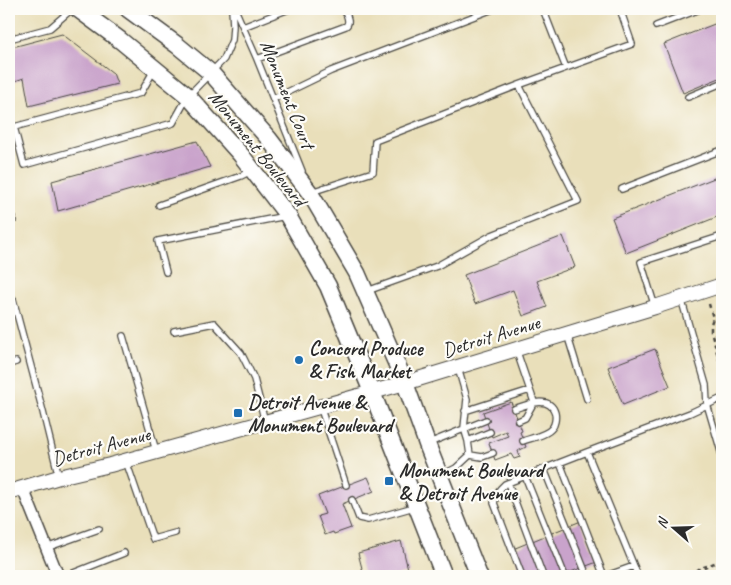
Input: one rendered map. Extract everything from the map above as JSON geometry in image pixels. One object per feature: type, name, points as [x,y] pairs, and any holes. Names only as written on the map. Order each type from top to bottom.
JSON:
[{"type":"main road","name":"Monument Boulevard","points":[[78,9],[120,40],[188,96],[241,154],[288,216],[328,286],[444,576]]},
{"type":"main road","name":"Monument Boulevard","points":[[128,9],[177,45],[210,73],[269,139],[310,193],[357,273],[365,291],[405,383],[479,576]]},
{"type":"street","name":"Detroit Avenue","points":[[9,492],[405,383],[722,285]]},
{"type":"street","points":[[24,489],[58,576]]},
{"type":"lane","points":[[9,39],[50,28],[72,9]]},
{"type":"lane","name":"Monument Court","points":[[155,69],[141,92],[14,128],[24,165],[173,123],[188,96],[224,59],[232,40],[232,9]]},
{"type":"lane","name":"Monument Court","points":[[235,9],[257,58],[310,193]]},
{"type":"lane","points":[[243,27],[289,9]]},
{"type":"lane","points":[[257,58],[346,26],[349,23],[344,9]]},
{"type":"lane","points":[[273,98],[330,71],[493,9]]},
{"type":"lane","points":[[543,9],[566,68]]},
{"type":"lane","points":[[310,193],[373,172],[375,141],[519,85],[632,44],[620,9]]},
{"type":"lane","points":[[656,26],[700,9]]},
{"type":"lane","points":[[688,97],[722,83]]},
{"type":"lane","points":[[365,291],[437,266],[492,236],[578,201],[519,85]]},
{"type":"lane","points":[[622,188],[722,150]]},
{"type":"lane","points":[[159,205],[253,170]]},
{"type":"lane","points":[[166,272],[158,241],[288,216]]},
{"type":"lane","points":[[655,307],[641,262],[722,236]]},
{"type":"lane","points":[[681,298],[706,385],[707,404],[722,455]]},
{"type":"lane","points":[[13,299],[59,477]]},
{"type":"lane","points":[[174,331],[214,323],[241,353],[254,379],[265,422]]},
{"type":"lane","points":[[567,334],[587,399]]},
{"type":"lane","points":[[123,336],[156,452]]},
{"type":"lane","points":[[516,349],[534,402]]},
{"type":"lane","points":[[9,364],[16,362]]},
{"type":"lane","points":[[458,367],[467,400],[464,428],[470,455]]},
{"type":"lane","points":[[465,411],[530,390]]},
{"type":"lane","points":[[522,576],[494,503],[500,488],[508,483],[690,413],[722,398]]},
{"type":"lane","points":[[518,420],[524,418],[534,402]]},
{"type":"lane","points":[[514,410],[534,402],[545,403],[553,409],[555,415],[553,428],[523,441]]},
{"type":"lane","points":[[320,406],[346,485]]},
{"type":"lane","points":[[427,444],[486,420]]},
{"type":"lane","points":[[468,441],[490,432]]},
{"type":"lane","points":[[588,452],[638,576]]},
{"type":"lane","points":[[470,455],[482,457],[493,453]]},
{"type":"lane","points":[[440,476],[456,468],[470,455]]},
{"type":"lane","points":[[126,460],[153,538],[175,533]]},
{"type":"lane","points":[[560,463],[605,576],[634,566]]},
{"type":"lane","points":[[544,469],[587,576]]},
{"type":"lane","points":[[526,476],[565,576]]},
{"type":"lane","points":[[508,483],[543,576]]},
{"type":"lane","points":[[352,500],[359,518],[368,520],[416,506]]},
{"type":"lane","points":[[46,548],[99,530]]},
{"type":"lane","points":[[66,576],[124,553]]},
{"type":"path","points":[[705,291],[713,318],[710,331],[722,370]]},
{"type":"path","points":[[681,576],[722,560]]},
{"type":"building","points":[[722,21],[722,77],[683,93],[664,44]]},
{"type":"building","points":[[62,34],[113,73],[117,84],[29,106],[24,78],[9,83],[9,48]]},
{"type":"building","points":[[197,141],[210,167],[58,211],[52,181]]},
{"type":"building","points":[[722,175],[722,215],[626,253],[612,218]]},
{"type":"building","points":[[9,193],[17,222],[9,224]]},
{"type":"building","points":[[563,236],[575,267],[537,281],[547,307],[523,316],[513,290],[475,304],[464,275]]},
{"type":"building","points":[[655,349],[670,386],[623,405],[608,367]]},
{"type":"building","points":[[511,402],[526,447],[518,451],[520,457],[514,459],[511,454],[495,460],[489,443],[508,436],[506,431],[492,437],[483,412]]},
{"type":"building","points":[[368,477],[374,491],[342,504],[351,528],[325,535],[318,516],[325,514],[318,496]]},
{"type":"building","points":[[581,521],[597,562],[560,576],[523,576],[513,549]]},
{"type":"building","points":[[401,541],[409,573],[395,576],[364,576],[358,553]]},
{"type":"place","name":"Concord Produce & Fish Market","points":[[299,360]]},
{"type":"place","name":"Detroit Avenue & Monument Boulevard","points":[[238,413]]},
{"type":"place","name":"Monument Boulevard & Detroit Avenue","points":[[389,481]]}]
